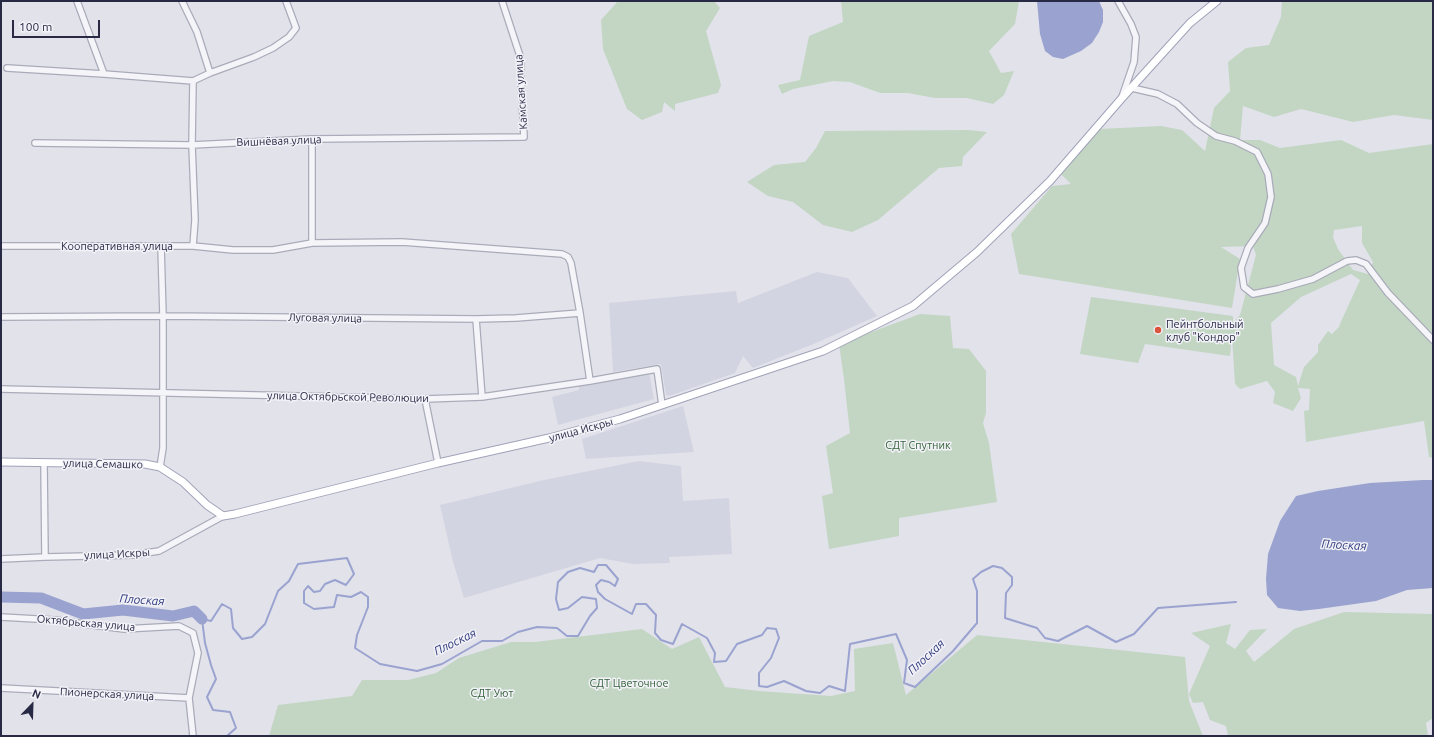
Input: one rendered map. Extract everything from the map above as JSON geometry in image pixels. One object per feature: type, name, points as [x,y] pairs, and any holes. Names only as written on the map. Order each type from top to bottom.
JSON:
[{"type":"main road","name":"улица Искры","points":[[223,516],[438,463],[554,437],[620,419],[823,351],[913,306],[977,252],[1050,181],[1190,23],[1217,1]]},
{"type":"main road","name":"улица Семашко","points":[[1,462],[145,464],[160,467],[183,482],[207,505],[223,516]]},
{"type":"street","points":[[77,1],[104,74]]},
{"type":"street","points":[[182,1],[196,32],[210,73]]},
{"type":"street","points":[[7,68],[193,80],[254,57],[273,48],[289,37],[296,28],[286,1]]},
{"type":"street","name":"Камская улица","points":[[502,1],[520,56],[524,137]]},
{"type":"street","points":[[1118,1],[1128,17],[1136,37],[1134,62],[1122,98]]},
{"type":"street","points":[[193,80],[192,145],[195,220],[193,246]]},
{"type":"street","points":[[1132,88],[1158,94],[1177,104],[1197,123],[1216,136],[1235,141],[1257,152],[1268,174],[1271,197],[1265,223],[1248,248],[1241,268],[1244,286],[1253,294],[1278,289],[1313,279],[1347,261],[1356,260],[1366,264],[1388,293],[1433,340]]},
{"type":"street","name":"Вишнёвая улица","points":[[35,143],[192,145],[312,139],[524,137]]},
{"type":"street","points":[[312,139],[312,243]]},
{"type":"street","name":"Кооперативная улица","points":[[1,246],[193,246],[233,250],[273,250],[312,243],[402,242],[562,254],[568,256],[572,262],[580,313]]},
{"type":"street","points":[[160,467],[163,448],[163,316],[161,246]]},
{"type":"street","points":[[580,313],[590,381]]},
{"type":"street","name":"Луговая улица","points":[[1,317],[163,316],[476,320],[580,313]]},
{"type":"street","points":[[476,320],[482,397]]},
{"type":"street","name":"улица Октябрьской Революции","points":[[1,389],[425,399],[482,397],[590,381],[657,369],[662,405]]},
{"type":"street","points":[[425,399],[438,463]]},
{"type":"street","points":[[44,463],[45,557]]},
{"type":"street","name":"улица Искры","points":[[1,559],[132,555],[159,551],[223,516]]},
{"type":"street","name":"Октябрьская улица","points":[[1,617],[54,620],[124,629],[179,626],[193,633],[198,653],[189,698]]},
{"type":"street","name":"Пионерская улица","points":[[1,688],[189,698]]},
{"type":"street","points":[[189,698],[193,736]]},
{"type":"shaded area","points":[[817,272],[848,278],[877,316],[816,343],[753,368],[743,356],[735,373],[669,396],[666,395],[661,364],[613,372],[609,303],[736,291],[738,303]]},
{"type":"shaded area","points":[[649,372],[654,399],[558,425],[552,397],[579,390],[579,386]]},
{"type":"shaded area","points":[[683,406],[694,452],[586,459],[582,439]]},
{"type":"shaded area","points":[[639,461],[681,466],[683,501],[729,498],[732,554],[669,557],[670,563],[633,564],[600,558],[464,598],[453,562],[440,505],[544,480]]},
{"type":"green space","points":[[618,1],[714,1],[720,8],[706,31],[721,85],[718,93],[675,104],[675,111],[664,102],[662,112],[642,120],[627,109],[603,49],[601,20]]},
{"type":"green space","points":[[841,1],[1019,1],[1015,24],[989,51],[1001,73],[1014,71],[1004,95],[993,104],[967,98],[935,98],[908,93],[880,93],[850,82],[833,81],[793,89],[782,94],[778,85],[800,80],[809,36],[843,22]]},
{"type":"green space","points":[[1282,1],[1433,1],[1433,120],[1394,115],[1353,122],[1301,109],[1274,117],[1243,106],[1240,140],[1260,140],[1280,148],[1341,140],[1369,153],[1433,144],[1433,458],[1429,457],[1424,421],[1306,442],[1304,411],[1309,410],[1310,389],[1298,388],[1301,398],[1293,411],[1273,403],[1275,392],[1267,381],[1240,389],[1235,384],[1232,337],[1230,356],[1145,344],[1138,363],[1080,354],[1091,297],[1233,316],[1233,323],[1240,315],[1256,255],[1253,246],[1221,247],[1240,259],[1232,308],[1019,274],[1011,234],[1052,186],[1071,184],[1060,173],[1099,129],[1161,126],[1182,130],[1205,151],[1214,108],[1230,91],[1228,62],[1246,48],[1269,45],[1281,17]],"holes":[[[1362,226],[1362,243],[1373,262],[1368,274],[1353,270],[1338,249],[1333,237],[1334,230]],[[1351,274],[1360,280],[1340,326],[1332,334],[1328,331],[1318,345],[1318,352],[1304,367],[1298,386],[1296,377],[1274,365],[1271,323],[1301,297]]]},
{"type":"green space","points":[[969,130],[987,132],[963,157],[962,166],[939,168],[878,220],[852,232],[823,225],[793,202],[768,196],[747,182],[774,165],[805,162],[816,148],[825,131]]},
{"type":"green space","name":"СДТ Спутник","points":[[920,314],[950,316],[953,348],[969,349],[986,371],[986,413],[983,423],[989,443],[997,502],[899,518],[899,536],[829,549],[822,496],[833,493],[826,446],[850,433],[839,344]]},
{"type":"green space","points":[[1344,612],[1433,614],[1433,718],[1426,723],[1428,736],[1228,736],[1226,726],[1210,720],[1203,702],[1193,703],[1189,694],[1210,646],[1191,633],[1231,624],[1226,643],[1235,649],[1250,630],[1267,629],[1246,651],[1254,662],[1294,629]]},
{"type":"green space","name":"СДТ Цветочное","points":[[642,629],[672,649],[699,637],[725,687],[831,696],[855,691],[854,649],[893,643],[906,695],[977,635],[1185,657],[1189,701],[1203,736],[269,736],[278,705],[352,696],[362,680],[408,680],[436,673],[459,658],[511,642],[535,642]]},
{"type":"water","points":[[1037,1],[1099,1],[1103,10],[1103,22],[1099,32],[1092,43],[1081,51],[1063,59],[1053,57],[1045,51],[1040,34]]},
{"type":"water","points":[[1433,480],[1433,588],[1407,590],[1376,601],[1300,611],[1278,608],[1267,595],[1266,579],[1268,554],[1280,521],[1296,496],[1370,483]]},
{"type":"waterway","name":"Плоская","points":[[227,736],[236,728],[230,712],[213,710],[207,697],[216,679],[205,643],[202,619],[211,621],[222,604],[231,609],[233,628],[242,639],[252,637],[265,624],[278,591],[289,581],[298,564],[347,558],[354,574],[346,585],[335,580],[325,584],[320,591],[314,592],[308,586],[304,591],[304,603],[314,609],[334,607],[337,595],[351,597],[361,592],[368,597],[368,607],[357,635],[355,648],[380,664],[417,671],[442,664],[482,641],[502,641],[518,632],[537,627],[557,628],[567,636],[578,636],[590,616],[597,608],[596,599],[582,597],[568,608],[559,610],[556,599],[558,582],[568,572],[580,568],[594,572],[598,565],[606,565],[618,579],[615,586],[609,582],[601,580],[596,585],[598,592],[605,599],[632,614],[636,604],[646,604],[656,615],[655,633],[661,640],[673,644],[682,624],[707,638],[715,653],[714,662],[726,661],[737,644],[762,635],[767,628],[776,629],[779,638],[771,658],[759,673],[759,686],[767,687],[784,681],[806,691],[820,693],[829,686],[845,691],[850,644],[896,634],[907,660],[904,683],[915,687],[953,651],[977,623],[977,591],[973,579],[981,572],[993,566],[1002,568],[1012,577],[1012,585],[1006,593],[1005,618],[1037,628],[1045,638],[1058,641],[1087,626],[1116,642],[1134,634],[1158,608],[1236,602]]},
{"type":"waterway","name":"Плоская","points":[[1,597],[41,598],[83,614],[123,610],[173,616],[194,611],[202,619]]},
{"type":"place","name":"Пейнтбольный клуб \"Кондор\"","points":[[1158,330]]},
{"type":"park label","name":"СДТ Уют","points":[[492,693]]}]
